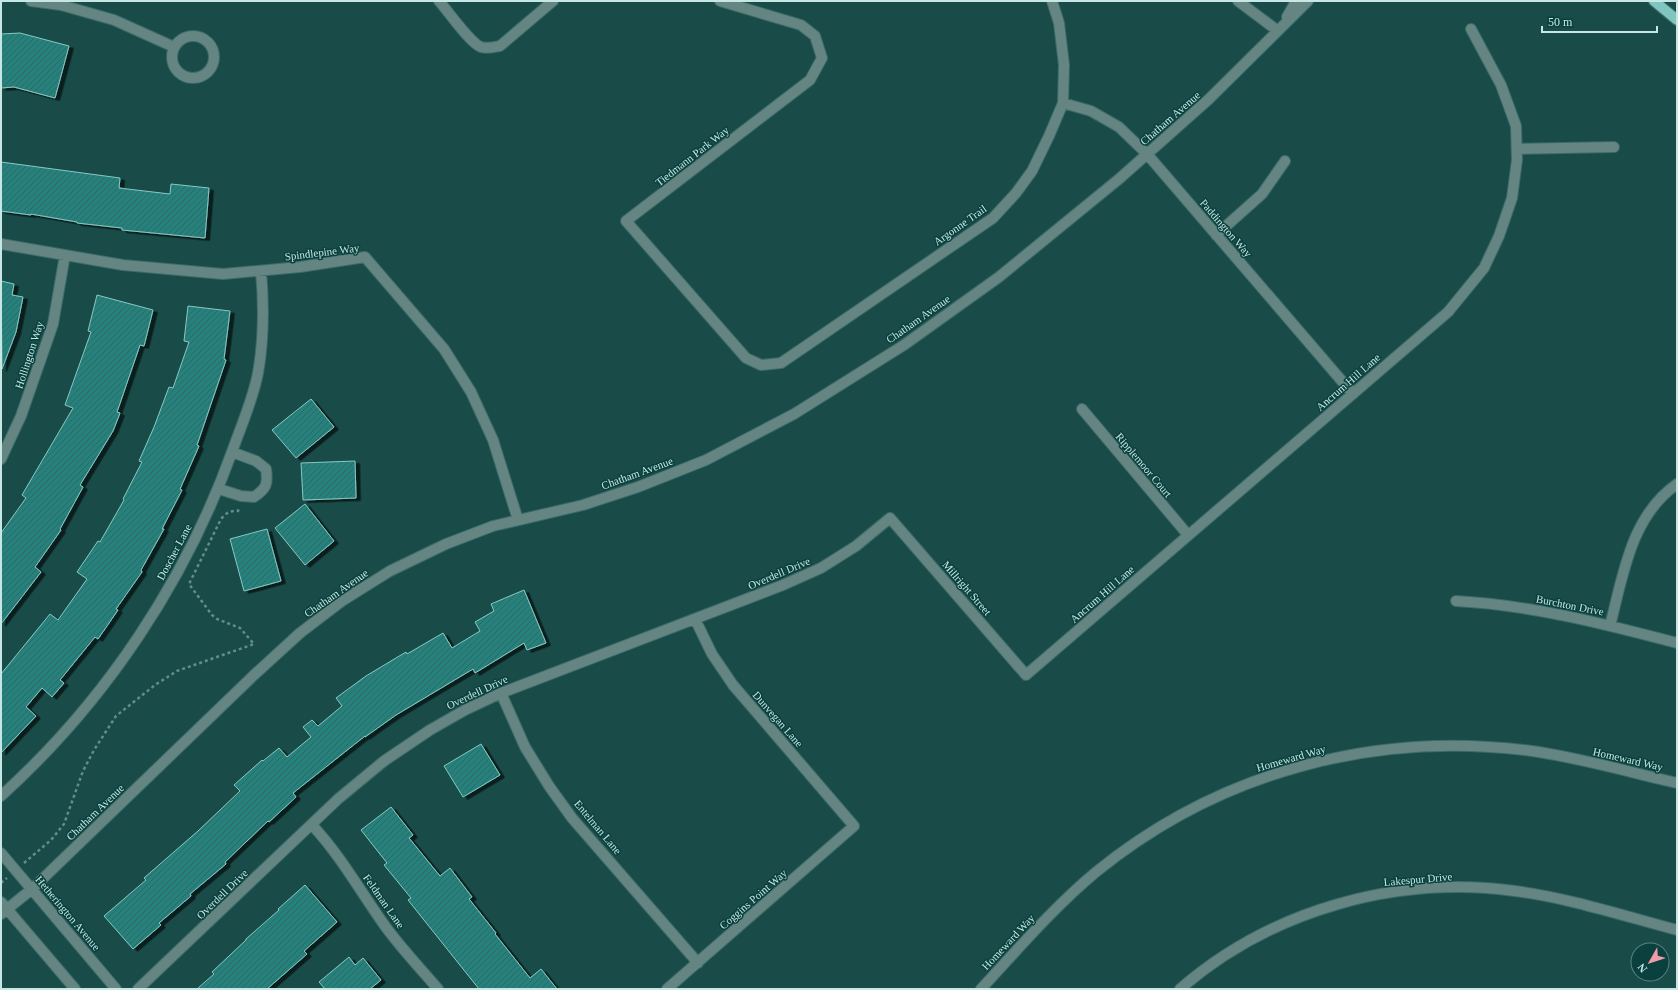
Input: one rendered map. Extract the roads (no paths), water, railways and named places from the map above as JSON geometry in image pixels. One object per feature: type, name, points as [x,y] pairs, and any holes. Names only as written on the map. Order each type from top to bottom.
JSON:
[{"type":"main road","points":[[1654,1],[1677,20]]},
{"type":"street","points":[[32,1],[60,5],[114,20],[174,47]]},
{"type":"street","points":[[439,1],[471,39],[481,47],[490,48],[500,46],[553,1]]},
{"type":"street","name":"Tiedmann Park Way","points":[[720,1],[801,25],[815,36],[822,58],[810,80],[626,221],[746,358],[761,365]]},
{"type":"street","name":"Argonne Trail","points":[[761,365],[780,363],[993,218],[1016,193],[1032,171],[1063,103],[1064,64],[1059,23],[1052,1]]},
{"type":"street","points":[[1238,1],[1278,31]]},
{"type":"street","name":"Chatham Avenue","points":[[1278,31],[1296,1]]},
{"type":"street","name":"Chatham Avenue","points":[[3,909],[32,889],[254,675],[300,633],[342,601],[390,572],[446,544],[493,526],[584,505],[638,487],[706,460],[794,414],[904,345],[999,277],[1147,154],[1209,99],[1308,1]]},
{"type":"street","name":"Ancrum Hill Lane","points":[[1026,675],[1448,312],[1484,268],[1499,236],[1512,198],[1517,160],[1516,126],[1501,85],[1471,29]]},
{"type":"street","points":[[195,36],[202,38],[209,44],[213,51],[214,59],[211,67],[206,73],[199,77],[191,78],[183,75],[177,70],[173,63],[172,55],[174,47],[187,37],[195,36]]},
{"type":"street","name":"Paddington Way","points":[[1063,103],[1091,111],[1119,127],[1147,154],[1353,394]]},
{"type":"street","points":[[1517,149],[1614,147]]},
{"type":"street","points":[[1216,235],[1262,194],[1285,161]]},
{"type":"street","name":"Spindlepine Way","points":[[1,244],[123,265],[174,271],[223,274],[300,267],[365,257],[444,349],[471,392],[493,440],[518,520]]},
{"type":"street","name":"Hollington Way","points":[[1,459],[21,416],[53,324],[66,255]]},
{"type":"street","name":"Doscher Lane","points":[[1,796],[25,775],[69,727],[112,673],[152,616],[184,562],[219,489],[248,408],[257,374],[262,341],[264,304],[261,271]]},
{"type":"street","name":"Ripplemoor Court","points":[[1082,409],[1188,535]]},
{"type":"street","points":[[219,489],[241,496],[254,497],[264,490],[267,480],[266,469],[256,461],[232,452]]},
{"type":"street","points":[[1610,626],[1625,563],[1634,540],[1646,516],[1663,494],[1677,484]]},
{"type":"street","name":"Overdell Drive","points":[[138,989],[338,799],[384,761],[430,730],[464,710],[501,693],[696,619],[783,585],[821,568],[856,546],[890,518]]},
{"type":"street","name":"Millright Street","points":[[890,518],[1026,675]]},
{"type":"street","name":"Burchton Drive","points":[[1456,601],[1492,603],[1610,626],[1677,643]]},
{"type":"street","name":"Dunvegan Lane","points":[[696,619],[712,654],[733,685],[854,826]]},
{"type":"street","name":"Entelman Lane","points":[[501,693],[525,747],[549,786],[572,818],[698,963]]},
{"type":"street","name":"Homeward Way","points":[[981,989],[1048,916],[1094,874],[1119,854],[1190,810],[1240,786],[1277,772],[1318,761],[1358,753],[1399,748],[1467,746],[1496,747],[1539,752],[1567,757],[1677,783]]},
{"type":"street","name":"Feldman Lane","points":[[312,825],[328,843],[348,870],[385,927],[438,989]]},
{"type":"street","name":"Coggins Point Way","points":[[667,989],[854,826]]},
{"type":"street","name":"Hetherington Avenue","points":[[1,854],[116,989]]},
{"type":"street","name":"Lakespur Drive","points":[[1180,989],[1220,958],[1252,939],[1284,923],[1317,910],[1396,891],[1475,887],[1517,891],[1568,902],[1677,930]]},
{"type":"street","points":[[3,909],[75,989]]}]
